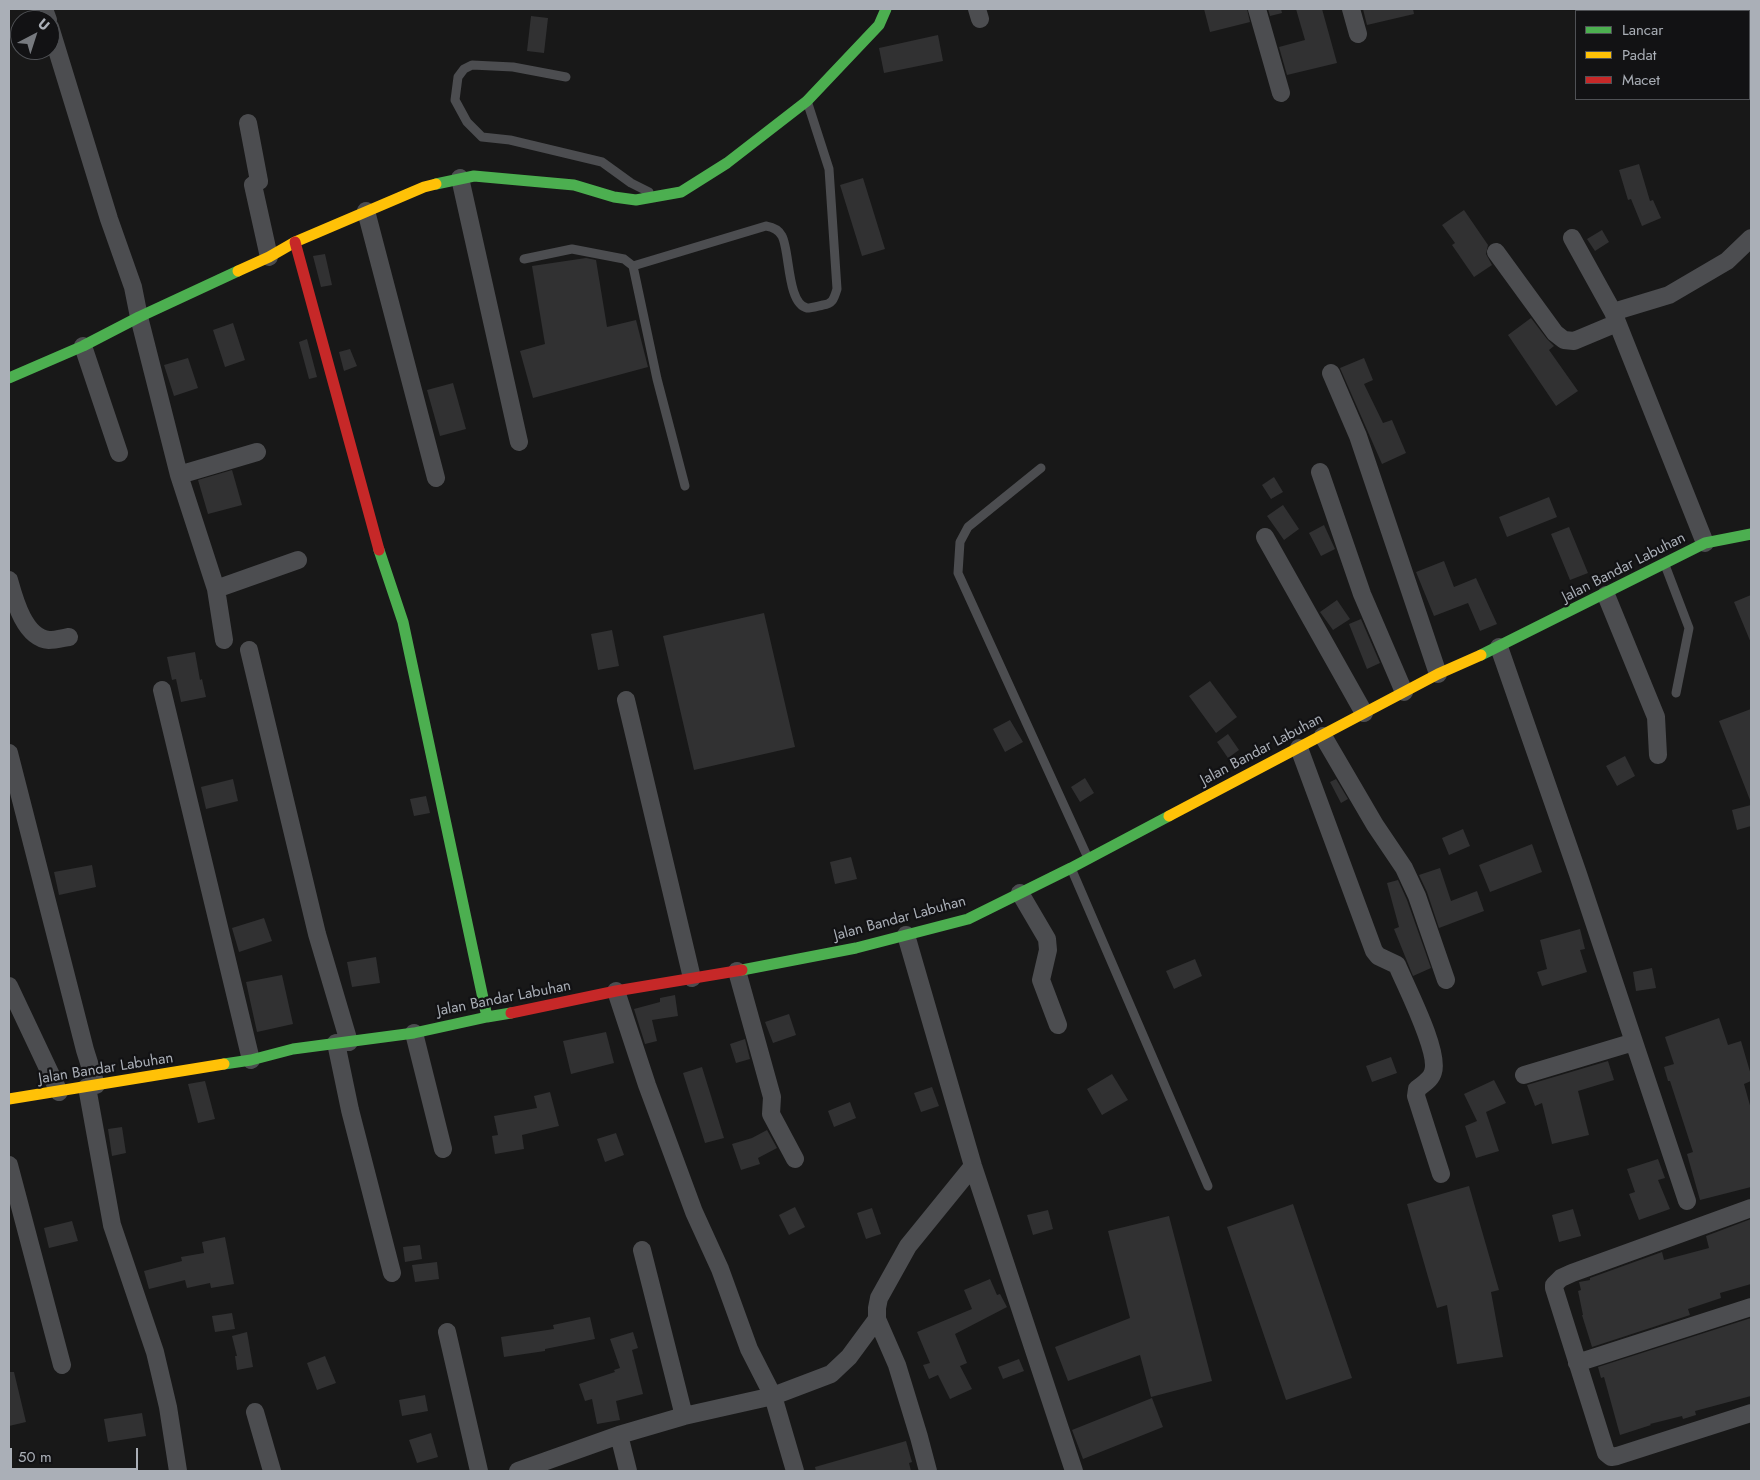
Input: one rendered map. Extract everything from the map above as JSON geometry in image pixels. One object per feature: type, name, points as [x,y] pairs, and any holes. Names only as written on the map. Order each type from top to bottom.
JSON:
[{"type":"main road","points":[[9,378],[83,346],[139,317],[269,257],[295,242],[424,187],[474,176],[574,185],[614,197],[636,200],[681,192],[727,163],[807,100],[879,25],[886,9]]},
{"type":"main road","points":[[295,242],[373,530],[403,622],[487,1017]]},
{"type":"main road","name":"Jalan Bandar Labuhan","points":[[9,1099],[251,1060],[293,1049],[414,1033],[487,1017],[528,1011],[616,991],[737,971],[856,948],[968,918],[1071,868],[1438,674],[1500,647],[1606,595],[1664,563],[1706,544],[1751,534]]},
{"type":"street","points":[[1257,9],[1281,93]]},
{"type":"street","points":[[1351,9],[1358,34]]},
{"type":"street","points":[[60,60],[132,287],[179,475],[216,590],[224,640]]},
{"type":"street","points":[[248,123],[259,181],[253,185],[269,257]]},
{"type":"street","points":[[460,178],[520,442]]},
{"type":"street","points":[[366,211],[436,478]]},
{"type":"street","points":[[1572,238],[1615,318],[1706,544]]},
{"type":"street","points":[[1496,252],[1555,333],[1564,340],[1574,341],[1615,318],[1670,295],[1727,261],[1751,238]]},
{"type":"street","points":[[83,346],[119,453]]},
{"type":"street","points":[[1331,373],[1358,436],[1438,674]]},
{"type":"street","points":[[179,475],[257,452]]},
{"type":"street","points":[[1320,472],[1362,594],[1404,692]]},
{"type":"street","points":[[1265,537],[1364,713]]},
{"type":"street","points":[[216,590],[298,560]]},
{"type":"street","points":[[9,580],[19,613],[33,632],[47,640],[69,637]]},
{"type":"street","points":[[1606,595],[1656,717],[1658,755]]},
{"type":"street","points":[[1500,647],[1687,1201]]},
{"type":"street","points":[[249,650],[343,1043],[350,1110],[392,1273]]},
{"type":"street","points":[[162,690],[251,1060]]},
{"type":"street","points":[[626,700],[692,978]]},
{"type":"street","points":[[1323,736],[1375,825],[1404,868],[1417,896],[1446,980]]},
{"type":"street","points":[[1299,748],[1374,951],[1378,956],[1397,965],[1432,1047],[1434,1072],[1429,1080],[1417,1089],[1416,1096],[1441,1174]]},
{"type":"street","points":[[9,753],[82,1040],[91,1086],[112,1225],[156,1352],[168,1407],[178,1471]]},
{"type":"street","points":[[1020,893],[1047,939],[1048,950],[1041,980],[1058,1025]]},
{"type":"street","points":[[906,935],[973,1166],[1074,1471]]},
{"type":"street","points":[[737,971],[772,1098],[771,1114],[795,1159]]},
{"type":"street","points":[[9,986],[59,1092]]},
{"type":"street","points":[[616,991],[647,1086],[694,1212],[720,1269],[749,1350],[773,1396],[795,1471]]},
{"type":"street","points":[[414,1033],[443,1149]]},
{"type":"street","points":[[1524,1074],[1634,1042]]},
{"type":"street","points":[[9,1165],[62,1365]]},
{"type":"street","points":[[928,1471],[897,1366],[877,1319],[879,1298],[908,1246],[973,1166]]},
{"type":"street","points":[[1751,1208],[1572,1273],[1561,1278],[1554,1285],[1555,1294],[1606,1452],[1610,1457],[1751,1413]]},
{"type":"street","points":[[642,1250],[684,1416]]},
{"type":"street","points":[[1578,1364],[1751,1307]]},
{"type":"street","points":[[518,1471],[619,1435],[684,1416],[773,1396],[831,1374],[849,1357],[877,1319]]},
{"type":"street","points":[[447,1332],[479,1471]]},
{"type":"street","points":[[255,1412],[272,1471]]},
{"type":"street","points":[[619,1435],[628,1471]]},
{"type":"lane","points":[[566,77],[513,67],[472,64],[458,76],[455,100],[467,122],[482,137],[510,140],[602,162],[631,183],[658,197]]},
{"type":"lane","points":[[633,266],[766,226],[772,227],[782,235],[794,295],[800,304],[808,308],[829,304],[834,300],[837,289],[830,169],[807,100]]},
{"type":"lane","points":[[524,259],[572,249],[624,259],[633,266],[657,379],[685,486]]},
{"type":"lane","points":[[1041,468],[968,527],[960,542],[958,574],[1089,858]]},
{"type":"lane","points":[[1664,563],[1689,628],[1676,693]]},
{"type":"lane","points":[[1071,868],[1208,1186]]},
{"type":"building","points":[[1204,9],[1247,9],[1250,22],[1210,32]]},
{"type":"building","points":[[1268,9],[1281,9],[1282,13],[1270,16]]},
{"type":"building","points":[[1296,9],[1322,9],[1337,63],[1287,75],[1279,47],[1305,40]]},
{"type":"building","points":[[1363,9],[1413,9],[1414,14],[1367,25]]},
{"type":"building","points":[[531,16],[548,18],[544,53],[527,51]]},
{"type":"building","points":[[938,35],[943,61],[884,73],[879,48]]},
{"type":"building","points":[[1639,164],[1650,201],[1653,200],[1661,218],[1642,226],[1631,199],[1628,200],[1619,170]]},
{"type":"building","points":[[863,178],[885,249],[862,256],[840,185]]},
{"type":"building","points":[[1464,210],[1488,245],[1486,254],[1492,265],[1474,277],[1452,245],[1455,243],[1442,225]]},
{"type":"building","points":[[1602,230],[1609,242],[1595,251],[1587,239]]},
{"type":"building","points":[[325,254],[332,285],[321,287],[313,256]]},
{"type":"building","points":[[586,258],[596,260],[607,327],[636,320],[648,367],[533,398],[520,351],[545,344],[532,266]]},
{"type":"building","points":[[1531,318],[1554,346],[1549,350],[1578,391],[1556,406],[1508,335]]},
{"type":"building","points":[[233,323],[245,360],[225,367],[213,330]]},
{"type":"building","points":[[307,339],[317,377],[309,379],[299,342]]},
{"type":"building","points":[[350,349],[357,366],[344,371],[339,352]]},
{"type":"building","points":[[188,358],[198,388],[174,396],[164,365]]},
{"type":"building","points":[[1364,358],[1373,380],[1364,384],[1383,423],[1392,420],[1406,453],[1382,464],[1340,368]]},
{"type":"building","points":[[453,383],[466,429],[440,436],[427,390]]},
{"type":"building","points":[[232,470],[242,505],[208,514],[198,480]]},
{"type":"building","points":[[1274,477],[1283,492],[1271,499],[1262,485]]},
{"type":"building","points":[[1549,497],[1557,517],[1507,537],[1499,517]]},
{"type":"building","points":[[1283,505],[1299,529],[1284,540],[1267,516]]},
{"type":"building","points":[[1324,525],[1335,549],[1321,556],[1309,533]]},
{"type":"building","points":[[1569,527],[1588,573],[1570,580],[1551,534]]},
{"type":"building","points":[[1444,561],[1454,587],[1476,578],[1497,624],[1480,631],[1468,603],[1434,616],[1416,572]]},
{"type":"building","points":[[1751,595],[1751,643],[1734,602]]},
{"type":"building","points":[[1337,600],[1350,619],[1333,630],[1320,612]]},
{"type":"building","points":[[764,613],[795,747],[694,770],[663,636]]},
{"type":"building","points":[[1361,619],[1380,663],[1367,669],[1349,624]]},
{"type":"building","points":[[612,630],[619,666],[598,670],[591,634]]},
{"type":"building","points":[[195,652],[200,680],[202,679],[206,697],[181,702],[176,679],[172,680],[167,657]]},
{"type":"building","points":[[1210,681],[1237,717],[1216,733],[1189,696]]},
{"type":"building","points":[[1751,709],[1751,800],[1750,800],[1719,721]]},
{"type":"building","points":[[1010,720],[1023,742],[1005,752],[993,729]]},
{"type":"building","points":[[1228,734],[1239,750],[1228,758],[1217,742]]},
{"type":"building","points":[[1625,756],[1635,776],[1617,786],[1606,766]]},
{"type":"building","points":[[1085,778],[1094,793],[1080,802],[1071,787]]},
{"type":"building","points":[[233,779],[238,801],[206,809],[201,787]]},
{"type":"building","points":[[1336,779],[1348,799],[1341,803],[1330,782]]},
{"type":"building","points":[[426,796],[430,813],[414,816],[410,799]]},
{"type":"building","points":[[1751,805],[1751,826],[1737,830],[1732,810]]},
{"type":"building","points":[[1463,829],[1470,846],[1449,855],[1442,838]]},
{"type":"building","points":[[1532,844],[1542,872],[1490,892],[1479,865]]},
{"type":"building","points":[[851,857],[857,879],[835,884],[830,862]]},
{"type":"building","points":[[92,865],[96,887],[59,895],[54,872]]},
{"type":"building","points":[[1440,868],[1451,901],[1477,891],[1484,911],[1439,928],[1419,875]]},
{"type":"building","points":[[1398,880],[1431,968],[1413,976],[1394,929],[1399,927],[1387,883]]},
{"type":"building","points":[[264,918],[272,941],[239,952],[232,928]]},
{"type":"building","points":[[1580,929],[1585,949],[1580,950],[1587,972],[1542,986],[1537,972],[1547,969],[1540,940]]},
{"type":"building","points":[[376,957],[380,983],[352,987],[347,962]]},
{"type":"building","points":[[1195,959],[1202,976],[1174,989],[1166,971]]},
{"type":"building","points":[[1652,968],[1656,988],[1636,991],[1633,972]]},
{"type":"building","points":[[282,975],[293,1024],[257,1032],[246,982]]},
{"type":"building","points":[[675,995],[678,1016],[652,1020],[657,1041],[645,1044],[634,1009],[660,1002],[660,998]]},
{"type":"building","points":[[789,1014],[796,1035],[773,1043],[765,1022]]},
{"type":"building","points":[[1719,1018],[1728,1045],[1741,1041],[1751,1075],[1751,1081],[1744,1084],[1751,1109],[1751,1187],[1700,1200],[1687,1154],[1693,1152],[1664,1067],[1674,1064],[1665,1037]]},
{"type":"building","points":[[606,1032],[614,1063],[571,1074],[563,1041]]},
{"type":"building","points":[[745,1039],[750,1059],[736,1063],[730,1044]]},
{"type":"building","points":[[1391,1057],[1397,1073],[1372,1082],[1366,1066]]},
{"type":"building","points":[[1608,1061],[1614,1080],[1578,1091],[1589,1135],[1552,1144],[1542,1103],[1535,1106],[1527,1085]]},
{"type":"building","points":[[702,1067],[724,1138],[705,1143],[683,1073]]},
{"type":"building","points":[[1112,1074],[1128,1100],[1102,1115],[1087,1089]]},
{"type":"building","points":[[1494,1080],[1506,1103],[1486,1112],[1499,1151],[1476,1158],[1465,1126],[1477,1121],[1464,1094]]},
{"type":"building","points":[[205,1081],[215,1119],[198,1123],[188,1084]]},
{"type":"building","points":[[932,1087],[939,1106],[921,1112],[914,1093]]},
{"type":"building","points":[[550,1092],[559,1126],[522,1135],[524,1149],[495,1154],[492,1136],[498,1135],[494,1116],[537,1108],[534,1096]]},
{"type":"building","points":[[850,1102],[856,1118],[834,1127],[828,1111]]},
{"type":"building","points":[[122,1127],[126,1153],[112,1156],[108,1129]]},
{"type":"building","points":[[767,1130],[777,1148],[758,1158],[760,1164],[741,1170],[732,1144],[752,1138]]},
{"type":"building","points":[[616,1133],[624,1155],[605,1162],[597,1139]]},
{"type":"building","points":[[1658,1159],[1665,1178],[1658,1180],[1670,1209],[1639,1220],[1629,1194],[1635,1192],[1627,1169]]},
{"type":"building","points":[[1469,1186],[1499,1290],[1491,1292],[1503,1357],[1457,1364],[1447,1305],[1437,1308],[1407,1204]]},
{"type":"building","points":[[1293,1204],[1352,1378],[1286,1400],[1227,1227]]},
{"type":"building","points":[[795,1207],[805,1227],[789,1235],[779,1215]]},
{"type":"building","points":[[872,1208],[881,1234],[866,1239],[857,1213]]},
{"type":"building","points":[[1573,1209],[1581,1236],[1559,1242],[1552,1215]]},
{"type":"building","points":[[1048,1210],[1053,1229],[1033,1235],[1027,1215]]},
{"type":"building","points":[[1169,1216],[1212,1381],[1151,1397],[1140,1355],[1068,1381],[1055,1347],[1130,1318],[1108,1231]]},
{"type":"building","points":[[1751,1219],[1751,1284],[1720,1293],[1721,1298],[1688,1309],[1690,1315],[1592,1347],[1582,1315],[1578,1291],[1581,1290],[1579,1282],[1590,1280],[1590,1278],[1662,1252],[1664,1260],[1709,1248],[1706,1236]]},
{"type":"building","points":[[72,1221],[78,1241],[49,1248],[44,1228]]},
{"type":"building","points":[[225,1237],[234,1284],[211,1288],[210,1283],[187,1288],[185,1280],[149,1289],[144,1271],[182,1261],[181,1257],[204,1253],[202,1242]]},
{"type":"building","points":[[420,1245],[422,1259],[405,1262],[403,1247]]},
{"type":"building","points":[[437,1262],[439,1279],[415,1282],[412,1265]]},
{"type":"building","points":[[990,1279],[997,1295],[1000,1294],[1007,1307],[955,1334],[967,1363],[960,1366],[972,1389],[950,1399],[938,1375],[929,1379],[923,1365],[930,1363],[917,1332],[972,1309],[964,1290]]},
{"type":"building","points":[[232,1313],[235,1329],[215,1332],[212,1316]]},
{"type":"building","points":[[590,1317],[595,1339],[545,1349],[545,1351],[504,1357],[501,1337],[554,1329],[553,1325]]},
{"type":"building","points":[[1751,1318],[1751,1396],[1695,1411],[1696,1415],[1683,1419],[1682,1416],[1650,1424],[1620,1435],[1604,1377],[1601,1378],[1598,1367]]},
{"type":"building","points":[[247,1332],[253,1367],[237,1370],[235,1356],[237,1356],[232,1336]]},
{"type":"building","points":[[633,1332],[638,1348],[632,1350],[643,1394],[616,1401],[620,1420],[597,1424],[592,1399],[585,1401],[579,1384],[615,1372],[614,1370],[620,1368],[610,1339]]},
{"type":"building","points":[[325,1356],[336,1383],[317,1390],[307,1363]]},
{"type":"building","points":[[1019,1359],[1024,1371],[1003,1379],[998,1367]]},
{"type":"building","points":[[9,1372],[14,1372],[26,1422],[9,1426]]},
{"type":"building","points":[[425,1395],[428,1411],[402,1416],[399,1400]]},
{"type":"building","points":[[1152,1398],[1163,1427],[1083,1459],[1072,1430]]},
{"type":"building","points":[[142,1413],[146,1436],[108,1442],[104,1419]]},
{"type":"building","points":[[431,1433],[438,1457],[417,1463],[409,1440]]},
{"type":"building","points":[[906,1441],[912,1462],[909,1463],[911,1471],[816,1471],[815,1467]]},
{"type":"traffic: fast","points":[[436,184],[474,176],[574,185],[614,197],[636,200],[681,192],[727,163],[807,101],[879,25],[886,9]]},
{"type":"traffic: fast","points":[[9,378],[83,346],[139,317],[238,271]]},
{"type":"traffic: fast","points":[[1481,655],[1705,543],[1751,534]]},
{"type":"traffic: fast","points":[[379,550],[403,622],[487,1017]]},
{"type":"traffic: fast","points":[[742,970],[856,948],[968,919],[1071,868],[1169,816]]},
{"type":"traffic: fast","points":[[224,1064],[251,1060],[293,1049],[414,1033],[511,1013]]},
{"type":"traffic: slow","points":[[238,271],[269,257],[295,242],[424,187],[436,184]]},
{"type":"traffic: slow","points":[[1169,816],[1438,674],[1481,655]]},
{"type":"traffic: slow","points":[[9,1099],[224,1064]]},
{"type":"traffic: jam","points":[[295,242],[379,550]]},
{"type":"traffic: jam","points":[[511,1013],[616,991],[742,970]]}]
